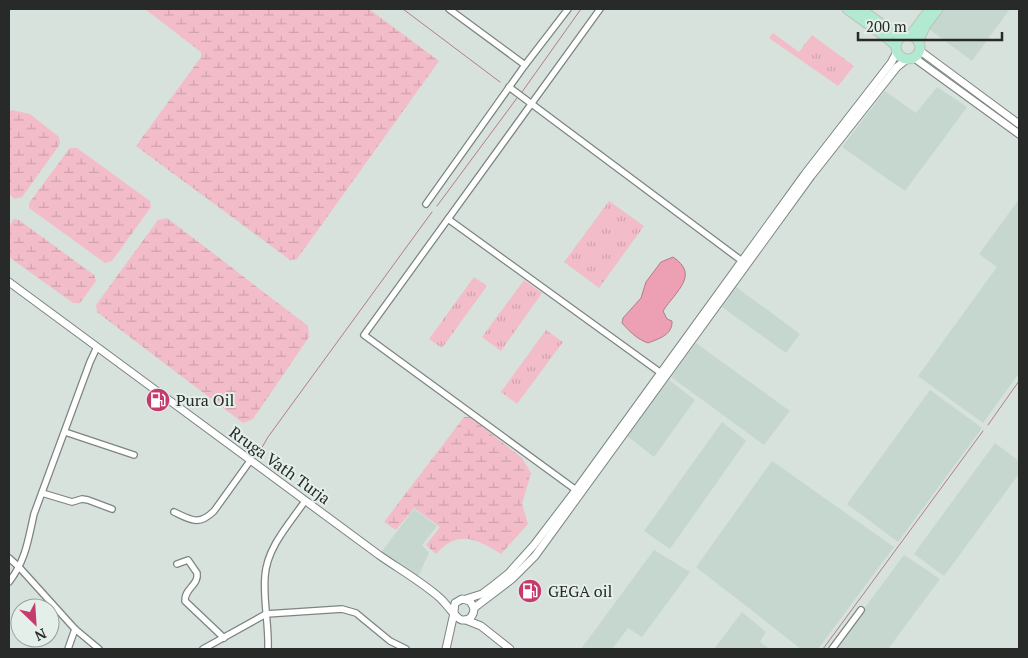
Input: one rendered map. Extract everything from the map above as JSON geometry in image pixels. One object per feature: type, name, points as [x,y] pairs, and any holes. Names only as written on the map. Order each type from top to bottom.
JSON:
[{"type":"main road","points":[[847,9],[886,38],[902,58],[912,47],[938,9]]},
{"type":"main road","points":[[861,9],[912,47]]},
{"type":"main road","points":[[912,47],[930,9]]},
{"type":"main road","points":[[896,49],[898,40],[912,47]]},
{"type":"street","points":[[448,9],[525,65]]},
{"type":"street","points":[[426,204],[525,65],[568,9]]},
{"type":"street","points":[[576,490],[364,335],[600,9]]},
{"type":"street","points":[[912,47],[1019,124]]},
{"type":"street","points":[[912,47],[1019,134]]},
{"type":"street","points":[[449,632],[472,616],[474,610],[535,556],[811,176],[912,47]]},
{"type":"street","points":[[466,599],[482,594],[508,573],[534,545],[825,148],[891,63],[896,49]]},
{"type":"street","points":[[510,87],[742,261]]},
{"type":"street","points":[[448,219],[661,373]]},
{"type":"street","name":"Rruga Vath Turja","points":[[9,282],[305,501],[440,598],[458,618],[481,626],[510,649]]},
{"type":"street","points":[[9,582],[23,560],[34,514],[90,362],[98,347]]},
{"type":"street","points":[[65,432],[134,455]]},
{"type":"street","points":[[174,512],[193,521],[208,517],[250,460]]},
{"type":"street","points":[[42,493],[72,502],[82,499],[88,500],[112,509]]},
{"type":"street","points":[[268,649],[265,574],[267,564],[277,542],[305,501]]},
{"type":"street","points":[[9,558],[75,629],[99,649]]},
{"type":"street","points":[[177,564],[188,560],[198,573],[197,581],[186,593],[185,601],[224,638]]},
{"type":"street","name":"Rruga Vath Turja","points":[[440,598],[458,601],[466,599],[470,601],[481,626]]},
{"type":"street","points":[[446,649],[455,603],[458,601]]},
{"type":"street","points":[[203,649],[266,614],[348,609],[356,613],[390,641],[406,649]]},
{"type":"street","points":[[832,649],[861,610]]},
{"type":"street","points":[[68,649],[75,629]]},
{"type":"shaded area","points":[[944,9],[1010,9],[972,61],[929,29]]},
{"type":"shaded area","points":[[937,87],[967,107],[905,191],[842,147],[885,91],[916,113]]},
{"type":"shaded area","points":[[1019,199],[1019,373],[983,423],[918,376],[997,267],[979,254]]},
{"type":"shaded area","points":[[673,257],[685,270],[685,277],[679,290],[663,311],[667,319],[672,321],[672,326],[664,336],[648,343],[637,337],[622,323],[623,318],[641,298],[646,282],[661,262]]},
{"type":"shaded area","points":[[736,287],[800,334],[786,353],[722,307]]},
{"type":"shaded area","points":[[696,343],[790,411],[764,445],[671,377]]},
{"type":"shaded area","points":[[669,380],[695,400],[654,457],[626,435]]},
{"type":"shaded area","points":[[930,390],[982,428],[898,542],[847,504]]},
{"type":"shaded area","points":[[722,422],[746,441],[670,549],[644,531]]},
{"type":"shaded area","points":[[995,443],[1019,461],[1019,474],[944,576],[914,554]]},
{"type":"shaded area","points":[[772,461],[894,547],[818,649],[801,649],[696,567]]},
{"type":"shaded area","points":[[414,509],[437,526],[422,545],[429,553],[417,579],[380,554]]},
{"type":"shaded area","points":[[654,550],[690,572],[642,637],[628,628],[612,649],[581,649]]},
{"type":"shaded area","points":[[904,555],[940,579],[888,649],[834,649]]},
{"type":"shaded area","points":[[742,612],[766,632],[760,642],[770,649],[714,649]]},
{"type":"green space","points":[[145,9],[369,9],[439,61],[297,259],[290,260],[136,146],[201,57],[201,52]]},
{"type":"green space","points":[[773,33],[799,52],[812,35],[854,66],[838,86],[769,38]]},
{"type":"green space","points":[[12,110],[30,114],[59,137],[60,144],[22,197],[15,199],[9,194],[9,113]]},
{"type":"green space","points":[[70,148],[77,148],[150,201],[151,207],[112,261],[105,263],[29,208],[29,203]]},
{"type":"green space","points":[[609,201],[644,226],[599,288],[564,262]]},
{"type":"green space","points":[[167,218],[308,326],[309,337],[253,419],[243,423],[97,312],[96,305],[158,220]]},
{"type":"green space","points":[[14,219],[19,220],[94,275],[96,281],[80,303],[73,303],[9,257],[9,226]]},
{"type":"green space","points":[[474,277],[487,286],[442,348],[429,339]]},
{"type":"green space","points":[[524,280],[542,293],[501,351],[482,337]]},
{"type":"green space","points":[[546,330],[563,342],[517,404],[501,392]]},
{"type":"green space","points":[[464,417],[470,417],[522,458],[531,473],[522,504],[528,524],[501,554],[476,541],[460,539],[444,546],[436,554],[426,545],[440,527],[414,508],[396,530],[384,522]]},
{"type":"waterway","points":[[403,9],[500,82]]},
{"type":"waterway","points":[[522,92],[581,9]]},
{"type":"waterway","points":[[437,206],[517,98]]},
{"type":"waterway","points":[[257,456],[268,437],[432,212]]},
{"type":"waterway","points":[[988,425],[1019,381]]},
{"type":"waterway","points":[[823,649],[983,431]]},
{"type":"place","name":"Pura Oil","points":[[158,400]]},
{"type":"place","name":"GEGA oil","points":[[530,591]]}]
